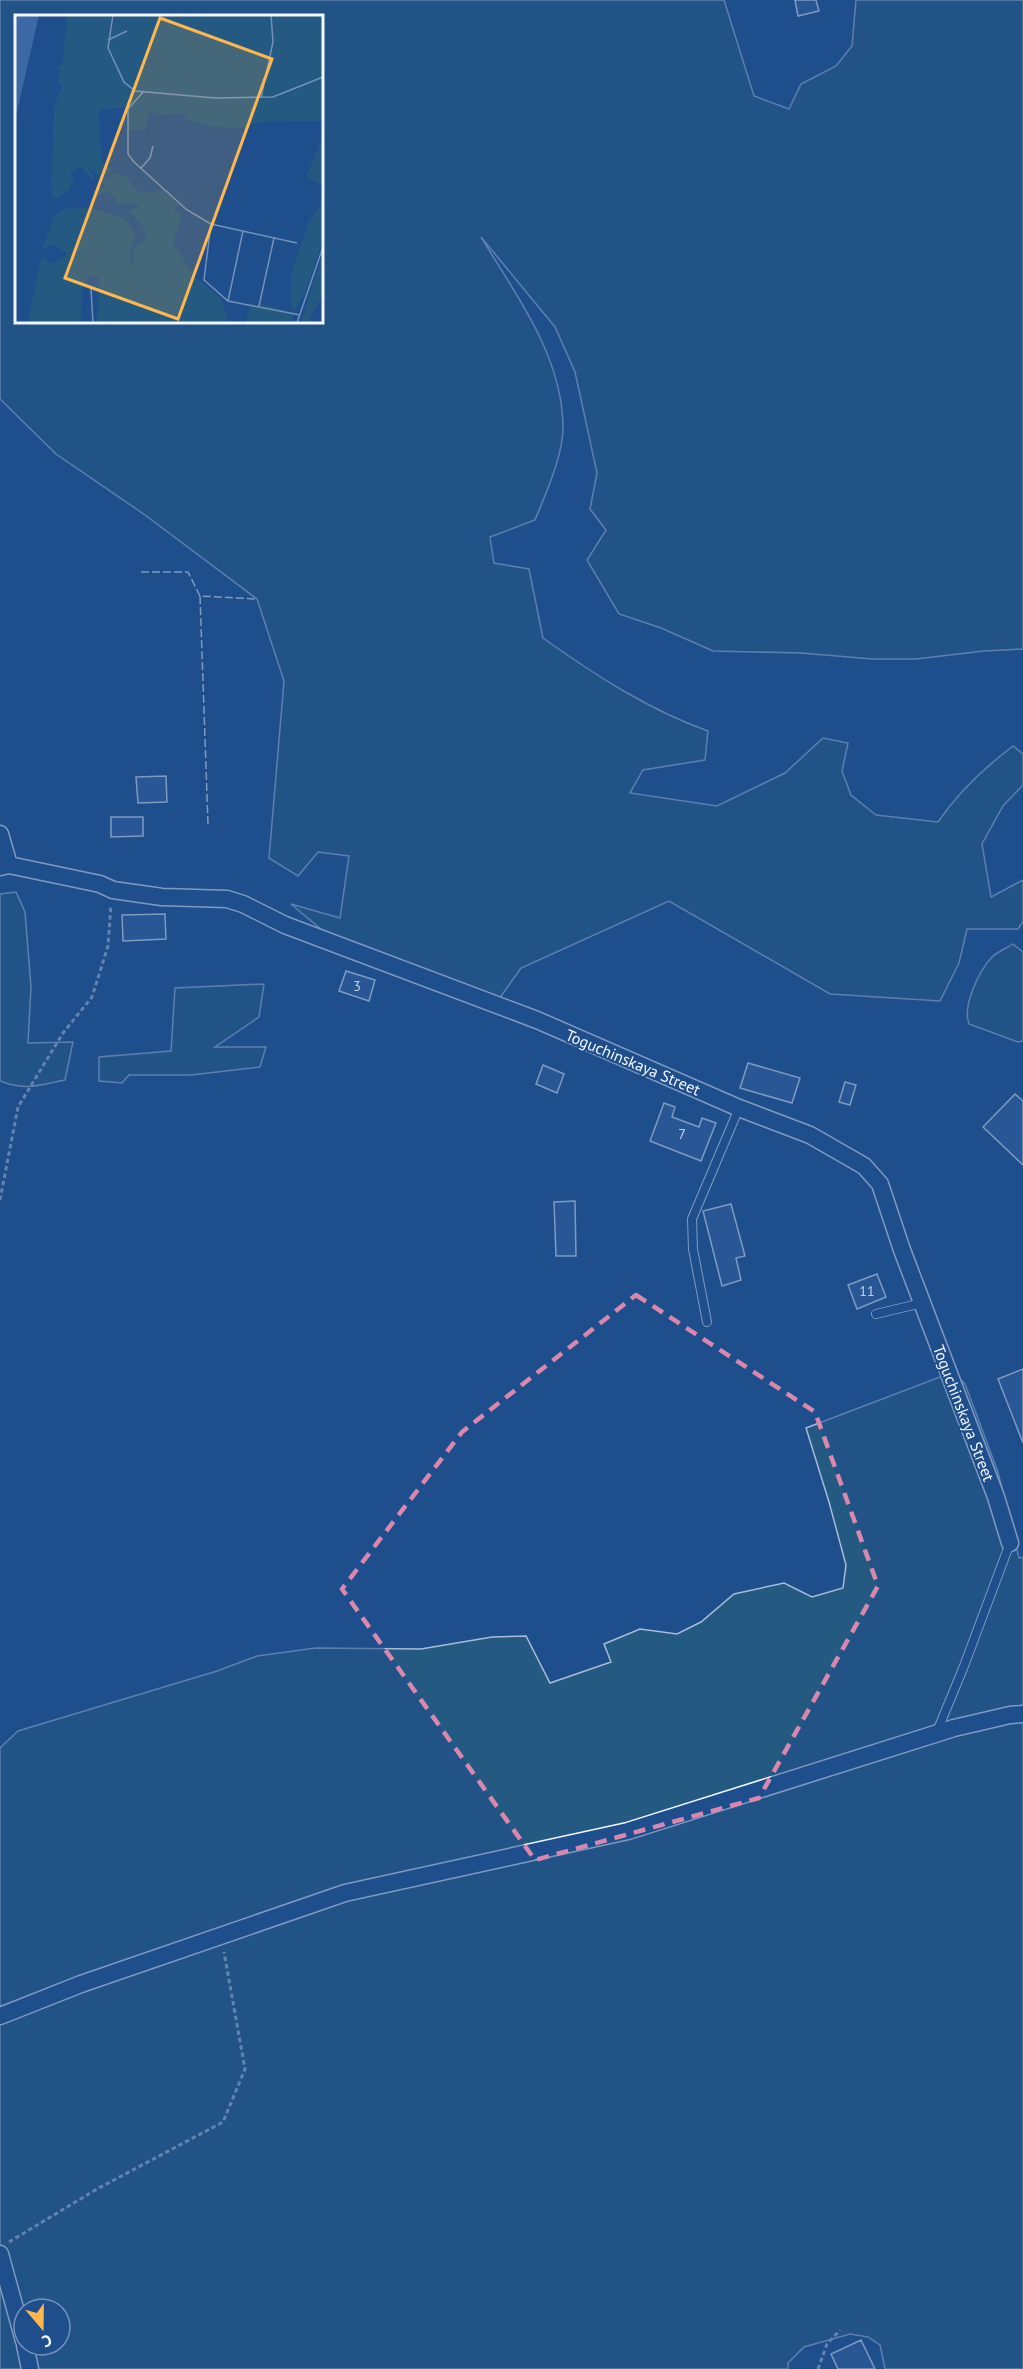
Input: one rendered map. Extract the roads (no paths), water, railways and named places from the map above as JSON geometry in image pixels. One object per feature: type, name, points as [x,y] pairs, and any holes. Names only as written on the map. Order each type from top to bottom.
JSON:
[{"type":"street","points":[[0,834],[4,866]]},
{"type":"street","name":"Toguchinskaya Street","points":[[4,866],[100,884],[113,890],[162,897],[227,899],[243,904],[285,925],[537,1020],[739,1108],[810,1135],[864,1167],[880,1184],[922,1303],[996,1497],[1010,1543]]},
{"type":"street","points":[[0,2016],[81,1984],[345,1893],[628,1831],[935,1734],[1010,1714],[1023,1714]]},
{"type":"street","points":[[0,2254],[12,2298]]},
{"type":"lane","points":[[706,1322],[693,1249],[692,1219],[739,1108]]},
{"type":"lane","points":[[876,1314],[922,1303]]},
{"type":"lane","points":[[935,1734],[964,1666],[1010,1543]]}]
